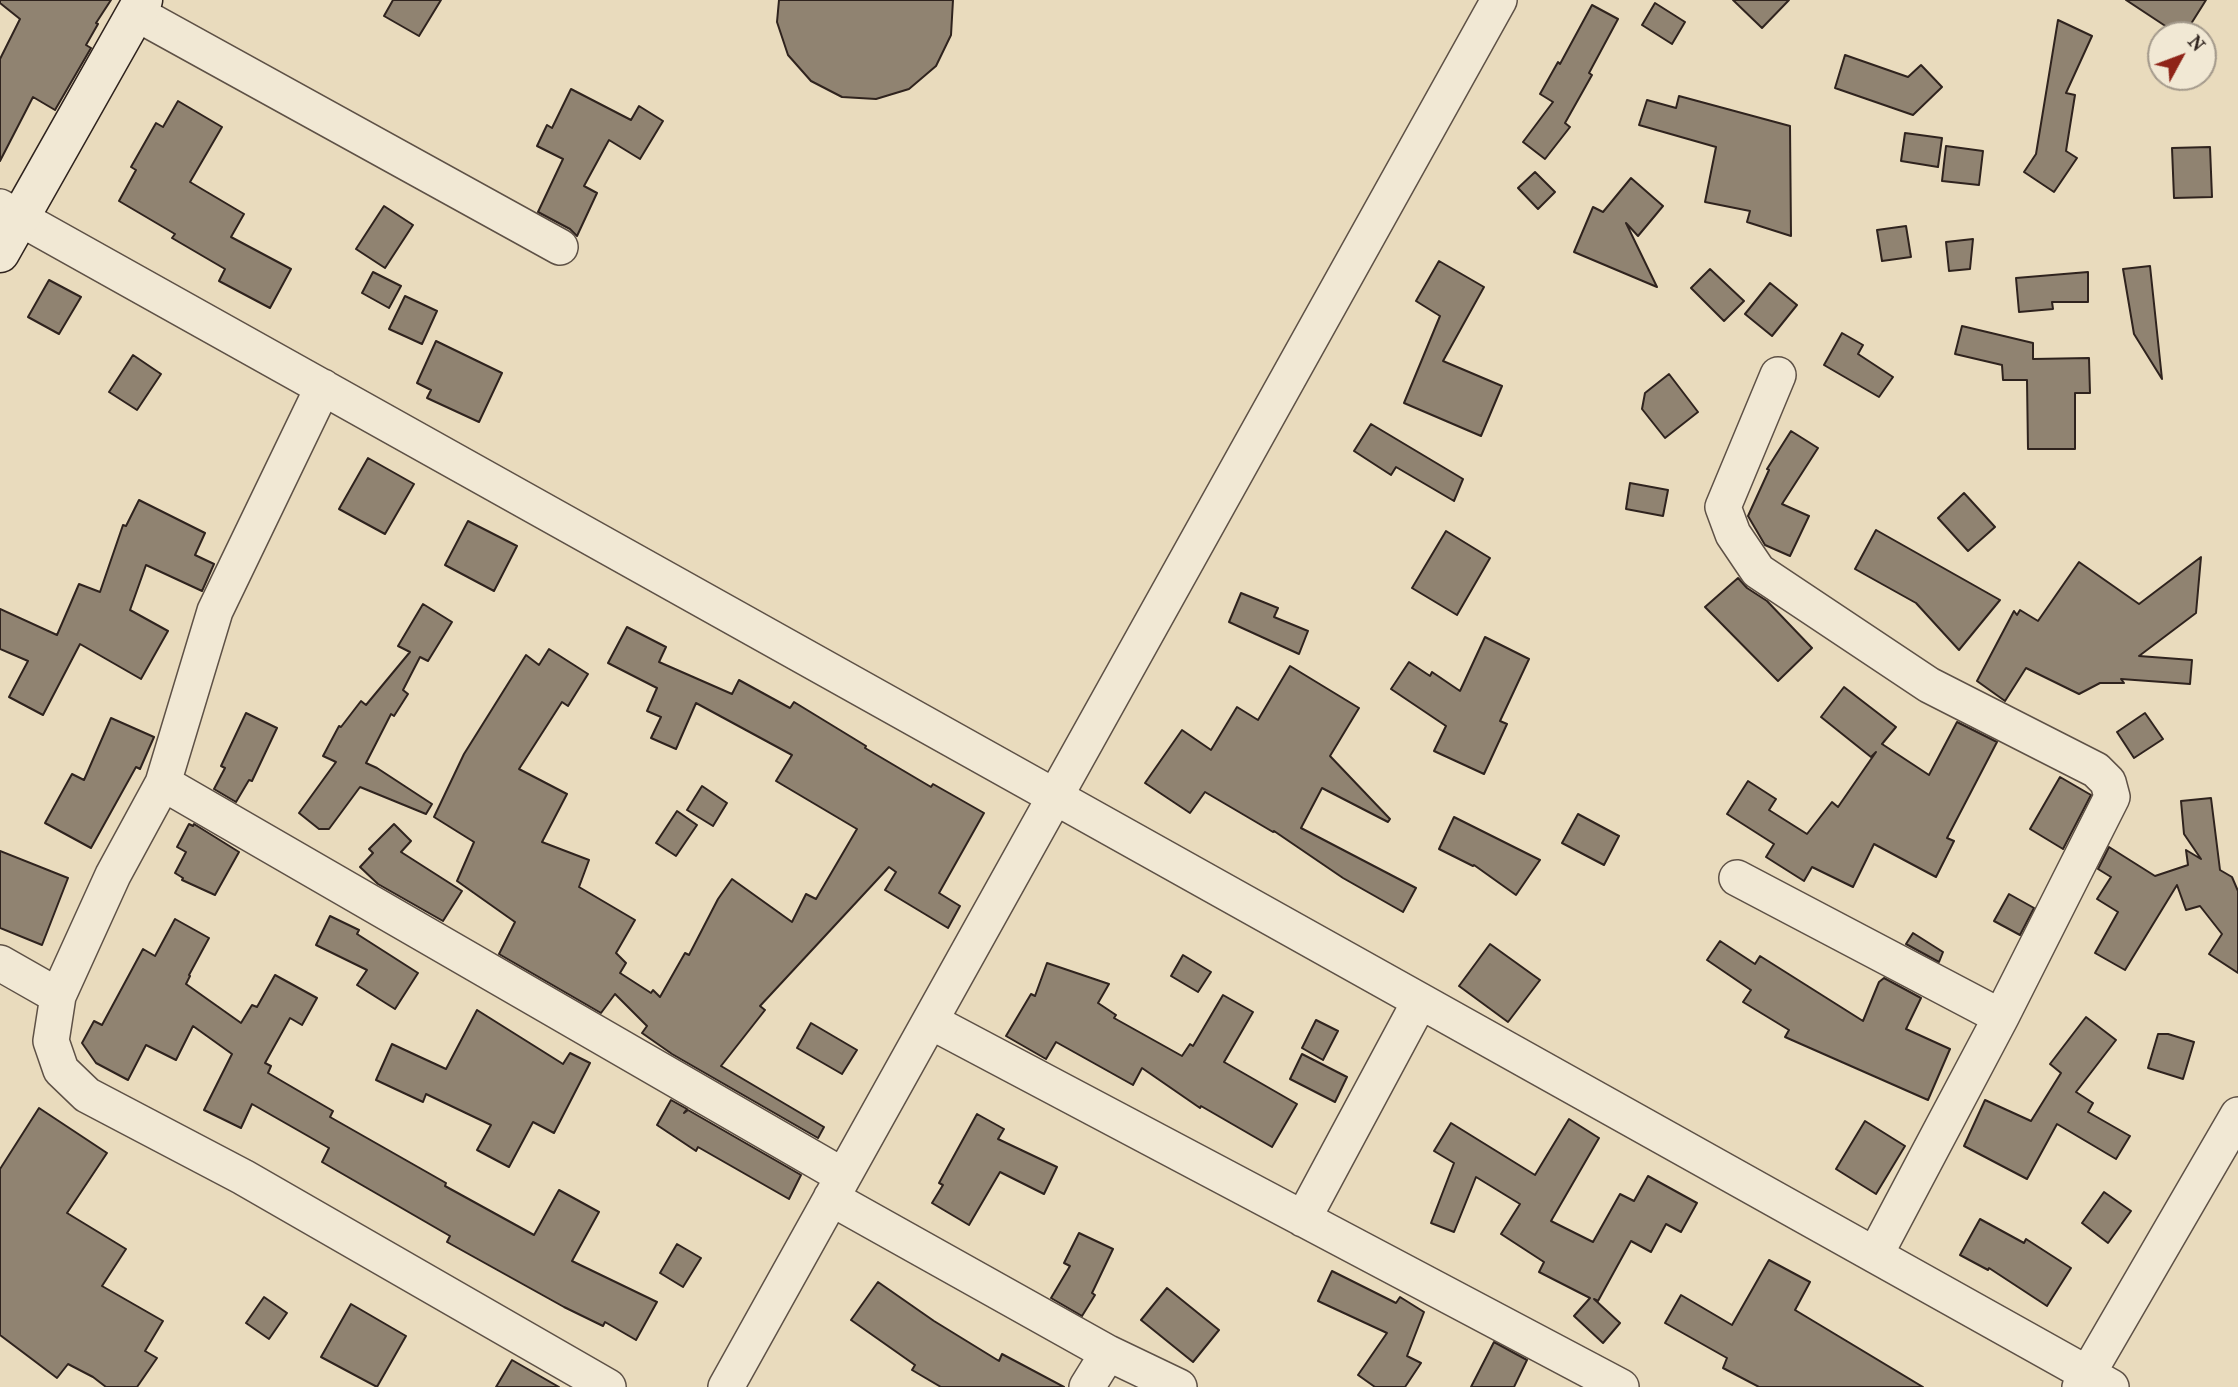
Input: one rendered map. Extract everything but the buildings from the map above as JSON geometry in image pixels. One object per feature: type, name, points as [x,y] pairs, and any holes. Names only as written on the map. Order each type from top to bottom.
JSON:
[{"type":"street","points":[[726,1387],[1499,0]]},
{"type":"street","points":[[0,253],[10,212],[140,6],[560,247]]},
{"type":"street","points":[[10,212],[1875,1255],[2093,1383],[2238,1115]]},
{"type":"street","points":[[1778,375],[1723,507],[1733,534],[1758,571],[1929,685],[2096,770],[2108,782],[2112,797],[2001,1017],[1875,1255]]},
{"type":"street","points":[[323,387],[215,611],[163,783],[113,875],[58,996],[51,1041],[61,1070],[87,1095],[243,1177],[608,1387]]},
{"type":"street","points":[[163,783],[837,1187],[1108,1353],[1179,1387]]},
{"type":"street","points":[[1737,878],[2001,1017]]},
{"type":"street","points":[[0,963],[58,996]]},
{"type":"street","points":[[1303,1219],[1420,1001]]},
{"type":"street","points":[[930,1021],[1621,1387]]},
{"type":"street","points":[[1087,1387],[1108,1353]]}]
